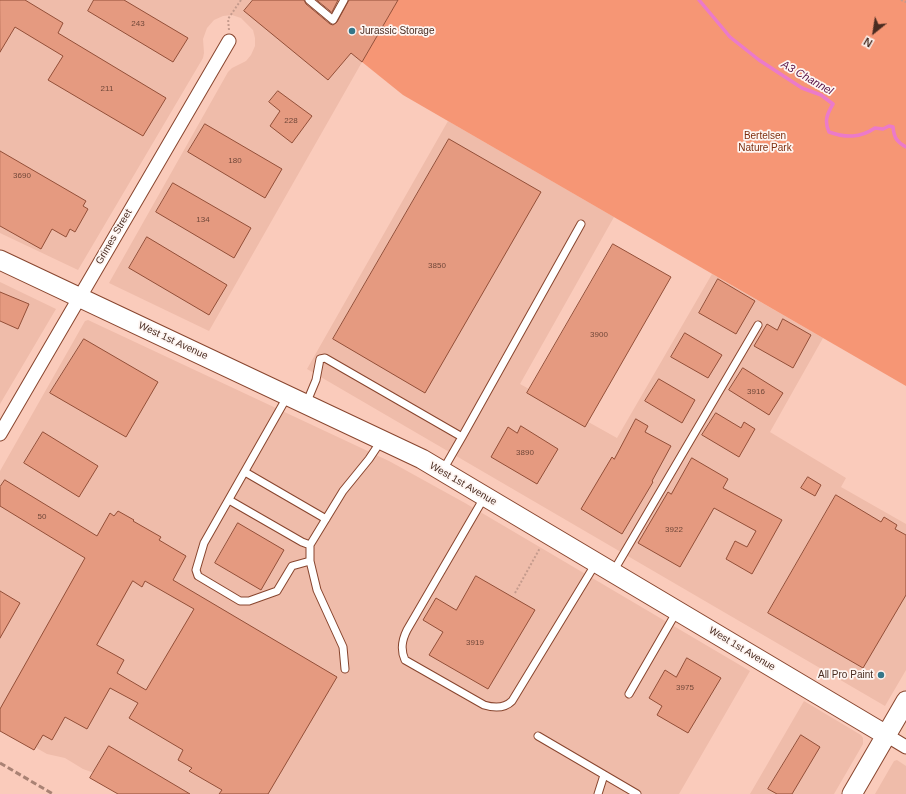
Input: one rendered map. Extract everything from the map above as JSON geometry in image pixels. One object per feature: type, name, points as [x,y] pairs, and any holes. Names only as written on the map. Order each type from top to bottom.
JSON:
[{"type":"street","name":"Grimes Street","points":[[0,434],[229,41]]},
{"type":"street","name":"West 1st Avenue","points":[[0,260],[288,395],[443,471],[906,746]]},
{"type":"street","points":[[852,794],[906,700]]},
{"type":"lane","points":[[309,0],[333,20],[344,0]]},
{"type":"lane","points":[[443,471],[581,224]]},
{"type":"lane","points":[[613,572],[758,325]]},
{"type":"lane","points":[[306,404],[316,380],[320,359],[324,358],[462,437]]},
{"type":"lane","points":[[288,395],[204,543],[196,570],[198,576],[240,601],[249,601],[277,591],[292,566],[310,561]]},
{"type":"lane","points":[[345,669],[343,647],[317,590],[310,561],[310,545],[343,491],[369,459],[382,440]]},
{"type":"lane","points":[[244,472],[326,519]]},
{"type":"lane","points":[[485,496],[403,638],[402,654],[405,660],[484,705],[492,708],[508,706],[596,563]]},
{"type":"lane","points":[[229,500],[310,545]]},
{"type":"lane","points":[[628,694],[678,611]]},
{"type":"lane","points":[[538,736],[637,794]]},
{"type":"lane","points":[[598,794],[604,775]]},
{"type":"path","points":[[229,41],[228,19],[240,0]]},
{"type":"path","points":[[901,0],[906,2]]},
{"type":"path","points":[[515,593],[540,548]]},
{"type":"shaded area","points":[[0,0],[287,0],[362,62],[209,331],[109,283],[228,72],[232,68],[246,61],[251,55],[255,46],[253,30],[241,18],[232,15],[223,16],[214,20],[207,28],[203,39],[203,58],[78,270],[0,233]]},
{"type":"shaded area","points":[[448,121],[614,217],[520,384],[529,389],[545,362],[598,392],[583,419],[617,438],[712,274],[823,338],[770,432],[846,478],[841,487],[906,524],[906,670],[885,706],[307,369]]},
{"type":"shaded area","points":[[0,282],[56,309],[0,404]]},
{"type":"shaded area","points":[[88,320],[389,461],[465,503],[750,671],[679,794],[130,794],[97,774],[83,769],[65,758],[47,754],[0,727],[0,471],[85,321]]},
{"type":"shaded area","points":[[804,701],[861,735],[863,738],[863,744],[834,794],[750,794]]},
{"type":"shaded area","points":[[897,760],[906,766],[906,794],[875,794],[894,761]]},
{"type":"green space","name":"Bertelsen Nature Park","points":[[398,0],[906,0],[906,386],[403,95],[362,62]]},
{"type":"building","points":[[0,0],[25,0],[63,23],[58,33],[166,98],[143,136],[48,80],[63,56],[15,27],[0,52]]},
{"type":"building","points":[[94,0],[124,0],[188,38],[173,62],[88,11]]},
{"type":"building","points":[[253,0],[304,0],[306,4],[333,25],[337,22],[349,0],[398,0],[362,62],[351,53],[328,80],[244,11]]},
{"type":"building","points":[[317,0],[338,0],[332,12]]},
{"type":"building","points":[[278,91],[312,116],[292,143],[270,126],[280,111],[269,102]]},
{"type":"building","points":[[205,124],[282,169],[265,198],[188,152]]},
{"type":"building","points":[[449,139],[541,192],[425,393],[333,339]]},
{"type":"building","points":[[0,151],[86,201],[83,206],[88,209],[75,232],[70,229],[66,237],[52,229],[41,249],[0,226]]},
{"type":"building","points":[[173,183],[251,228],[234,258],[156,212]]},
{"type":"building","points":[[147,237],[227,285],[209,315],[129,268]]},
{"type":"building","points":[[613,244],[671,277],[585,427],[527,393]]},
{"type":"building","points":[[718,279],[755,301],[736,334],[699,313]]},
{"type":"building","points":[[0,292],[29,304],[18,329],[0,321]]},
{"type":"building","points":[[783,319],[811,335],[793,368],[754,346],[767,324],[777,330]]},
{"type":"building","points":[[685,333],[722,355],[708,378],[671,357]]},
{"type":"building","points":[[84,339],[158,382],[126,437],[50,393]]},
{"type":"building","points":[[743,368],[783,393],[769,415],[729,390]]},
{"type":"building","points":[[659,379],[695,400],[682,423],[645,401]]},
{"type":"building","points":[[716,413],[741,428],[744,422],[755,429],[739,457],[702,435]]},
{"type":"building","points":[[636,419],[648,426],[645,432],[671,446],[652,481],[653,482],[622,534],[581,509],[612,457],[614,459]]},
{"type":"building","points":[[521,426],[558,449],[537,484],[491,457],[508,427],[517,433]]},
{"type":"building","points":[[43,432],[98,466],[79,497],[24,463]]},
{"type":"building","points":[[692,458],[728,479],[723,488],[782,520],[752,574],[726,559],[735,541],[747,547],[756,531],[714,508],[680,567],[638,543],[668,492],[671,494]]},
{"type":"building","points":[[808,477],[821,485],[815,496],[801,488]]},
{"type":"building","points":[[5,480],[97,536],[110,513],[114,516],[118,511],[134,520],[133,521],[161,537],[159,540],[186,556],[173,580],[337,677],[268,794],[219,794],[222,790],[189,771],[192,768],[178,760],[183,750],[129,718],[138,703],[110,688],[87,729],[65,717],[52,740],[43,735],[34,750],[0,731],[0,709],[85,558],[0,506],[0,487]],"holes":[[[133,581],[142,587],[145,581],[194,609],[146,690],[117,673],[124,660],[97,645]]]},
{"type":"building","points":[[836,495],[881,522],[884,517],[897,525],[895,529],[906,535],[906,595],[863,668],[768,613]]},
{"type":"building","points":[[238,523],[284,550],[261,590],[215,563]]},
{"type":"building","points":[[476,576],[535,610],[488,689],[429,655],[443,632],[423,620],[436,598],[456,610]]},
{"type":"building","points":[[0,591],[20,603],[0,638]]},
{"type":"building","points":[[687,658],[721,678],[688,733],[657,715],[662,706],[649,698],[665,670],[676,677]]},
{"type":"building","points":[[801,735],[820,747],[792,794],[777,794],[768,789]]},
{"type":"building","points":[[109,746],[190,794],[118,794],[90,778]]},
{"type":"waterway","name":"A3 Channel","points":[[699,0],[730,37],[759,60],[802,88],[821,95],[833,104],[827,118],[829,132],[853,136],[864,134],[875,128],[883,129],[889,126],[893,127],[895,137],[906,147]]},
{"type":"railway","points":[[0,763],[53,794]]},
{"type":"place","name":"Jurassic Storage","points":[[352,31]]},
{"type":"place","name":"All Pro Paint","points":[[881,675]]}]
